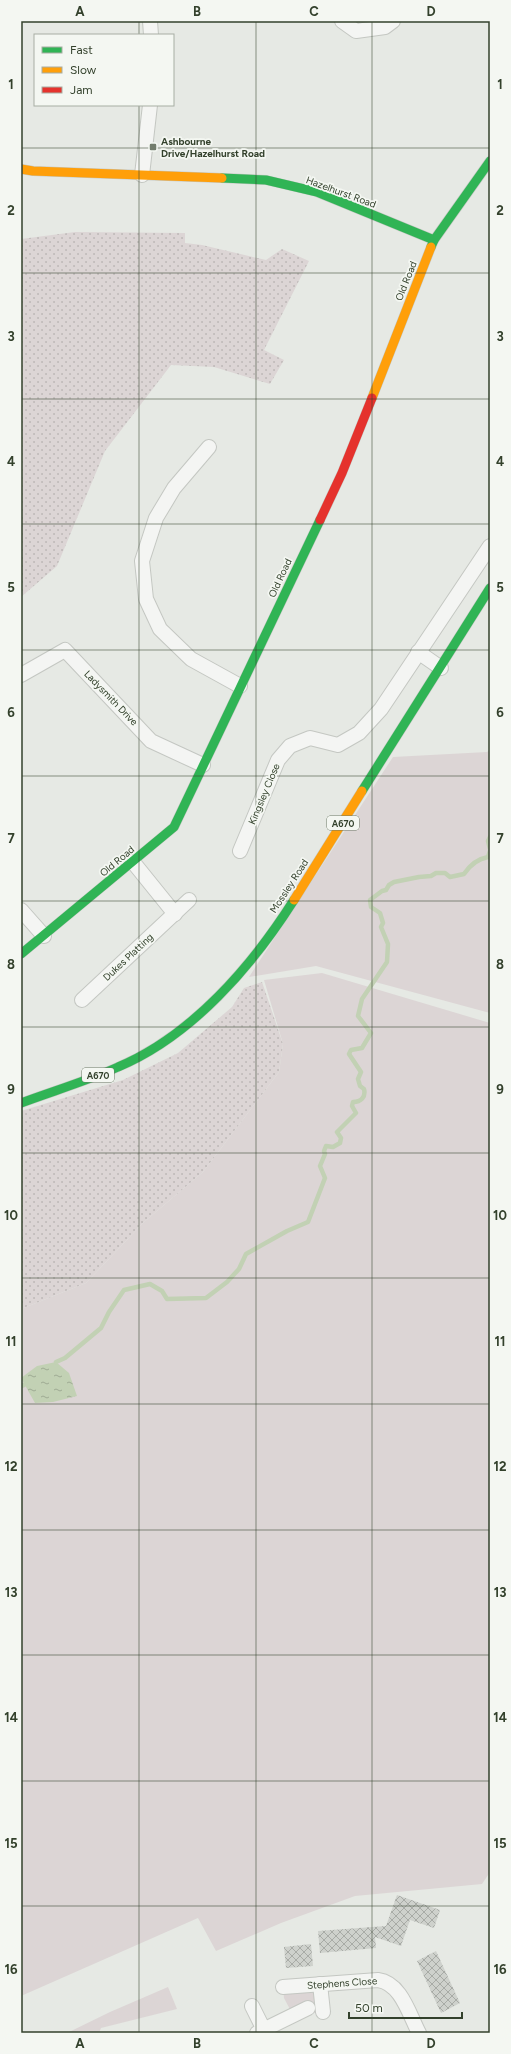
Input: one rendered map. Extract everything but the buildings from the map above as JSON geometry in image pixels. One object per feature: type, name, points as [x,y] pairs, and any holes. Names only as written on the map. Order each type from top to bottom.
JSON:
[{"type":"street","points":[[150,21],[151,34]]},
{"type":"street","points":[[342,21],[356,31],[385,27],[393,21]]},
{"type":"street","points":[[142,175],[150,106]]},
{"type":"street","name":"Old Road","points":[[21,954],[174,828],[342,473],[434,240],[490,161]]},
{"type":"street","name":"Hazelhurst Road","points":[[21,169],[32,171],[266,180],[317,192],[434,240]]},
{"type":"street","points":[[208,447],[174,488],[156,518],[142,561],[146,599],[160,629],[191,659],[240,686]]},
{"type":"street","name":"Kingsley Close","points":[[240,851],[278,760],[290,746],[310,738],[338,745],[359,733],[381,709],[490,546]]},
{"type":"street","name":"Mossley Road","points":[[21,1103],[119,1067],[171,1038],[232,984],[282,918],[441,668],[490,588]]},
{"type":"street","name":"Ladysmith Drive","points":[[21,675],[65,650],[151,741],[203,765]]},
{"type":"street","points":[[418,652],[441,668]]},
{"type":"street","points":[[133,862],[175,914]]},
{"type":"street","name":"Dukes Platting","points":[[82,1000],[189,900]]},
{"type":"street","points":[[21,910],[44,936]]},
{"type":"street","name":"Stephens Close","points":[[283,1987],[378,1980],[391,1983],[402,1999],[419,2033]]},
{"type":"street","points":[[320,1984],[323,2012]]},
{"type":"street","points":[[252,2006],[261,2031],[308,2008]]},
{"type":"shaded area","points":[[75,232],[185,233],[185,243],[202,245],[266,260],[282,249],[309,261],[264,350],[284,360],[270,384],[214,367],[171,365],[105,451],[57,566],[21,597],[21,239]]},
{"type":"shaded area","points":[[490,750],[490,1013],[316,966],[249,977],[393,757],[487,752]]},
{"type":"shaded area","points":[[322,973],[490,1023],[490,1872],[482,1884],[355,1896],[281,1923],[216,1951],[198,1918],[21,1996],[21,1309],[86,1283],[144,1222],[203,1172],[279,1072],[283,1044],[264,980]]},
{"type":"shaded area","points":[[262,982],[283,1044],[279,1072],[203,1172],[144,1222],[86,1283],[21,1309],[21,1111],[123,1080],[178,1053],[232,1007],[244,988]]},
{"type":"shaded area","points":[[320,1984],[323,2012],[293,2015],[284,1998],[283,1987]]},
{"type":"shaded area","points":[[168,1987],[177,2009],[101,2028],[99,2033],[67,2033],[110,2012]]},
{"type":"water","points":[[56,1362],[69,1373],[77,1396],[53,1402],[35,1403],[21,1378],[37,1366]]},
{"type":"waterway","points":[[490,837],[488,841],[490,849]]},
{"type":"waterway","points":[[56,1362],[65,1358],[101,1328],[109,1312],[124,1290],[150,1284],[162,1291],[167,1299],[206,1298],[227,1282],[239,1269],[246,1254],[287,1231],[308,1222],[325,1178],[320,1166],[325,1154],[324,1151],[326,1146],[333,1147],[340,1143],[341,1138],[337,1132],[356,1113],[352,1106],[353,1102],[361,1100],[364,1097],[364,1089],[360,1086],[358,1079],[361,1072],[349,1054],[351,1050],[362,1048],[371,1033],[358,1016],[362,999],[387,962],[388,944],[381,927],[383,923],[380,913],[371,907],[370,900],[382,891],[386,890],[389,885],[394,882],[431,876],[436,873],[445,873],[450,877],[464,874],[474,863],[480,859],[488,857],[490,851]]},
{"type":"traffic: fast","points":[[431,247],[434,240],[490,161]]},
{"type":"traffic: fast","points":[[222,178],[266,180],[317,192],[434,240]]},
{"type":"traffic: fast","points":[[21,954],[174,827],[320,520]]},
{"type":"traffic: fast","points":[[362,791],[490,588]]},
{"type":"traffic: fast","points":[[21,1103],[118,1067],[145,1054],[171,1037],[218,997],[239,974],[259,950],[294,900]]},
{"type":"traffic: slow","points":[[21,169],[33,171],[222,178]]},
{"type":"traffic: slow","points":[[372,398],[431,247]]},
{"type":"traffic: slow","points":[[294,900],[362,791]]},
{"type":"traffic: jam","points":[[320,520],[342,473],[372,398]]},
{"type":"place","name":"Ashbourne Drive/Hazelhurst Road","points":[[153,147]]}]
